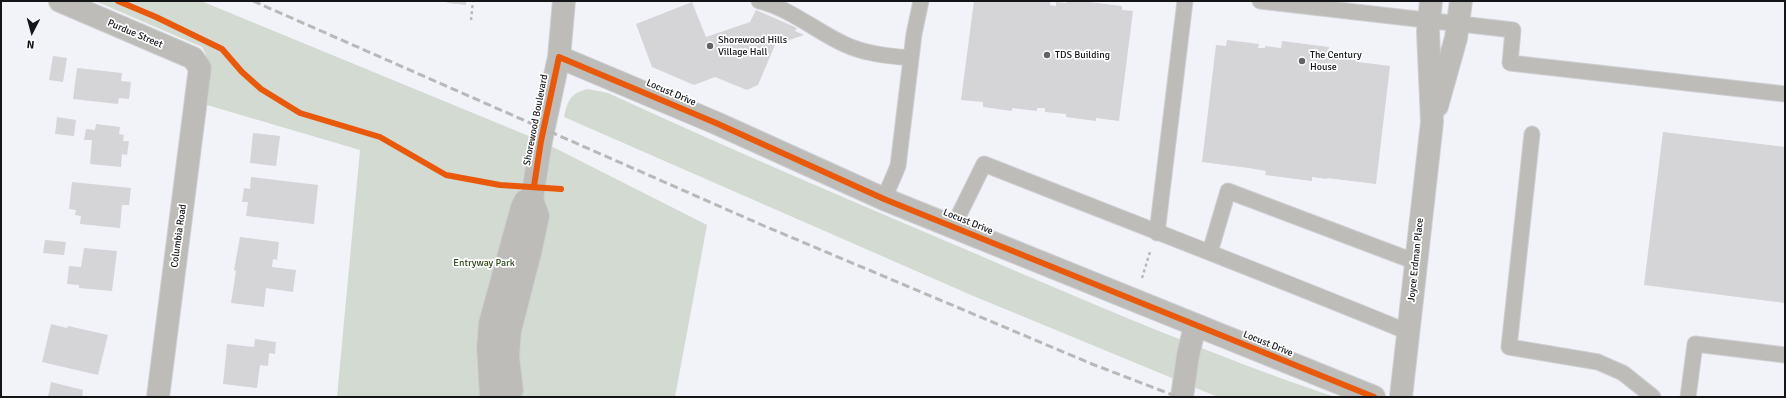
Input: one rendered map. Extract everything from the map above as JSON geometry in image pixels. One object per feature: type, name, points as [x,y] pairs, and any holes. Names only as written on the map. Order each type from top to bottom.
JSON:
[{"type":"street","name":"Purdue Street","points":[[60,1],[193,58],[200,68],[200,75]]},
{"type":"street","name":"Shorewood Boulevard","points":[[510,397],[512,390],[508,357],[510,331],[538,216],[532,199],[540,141],[559,57],[564,1]]},
{"type":"street","name":"Joyce Erdman Place","points":[[1432,122],[1452,57],[1459,24],[1461,1]]},
{"type":"street","name":"Joyce Erdman Place","points":[[1401,397],[1432,122],[1430,11]]},
{"type":"street","name":"Locust Drive","points":[[559,57],[716,123],[884,199],[1195,326],[1374,397]]},
{"type":"street","name":"Columbia Road","points":[[158,397],[200,75]]},
{"type":"street","points":[[491,397],[488,348],[490,323],[522,207],[525,201],[532,199]]},
{"type":"street","points":[[1182,397],[1188,355],[1195,326]]},
{"type":"lane","points":[[759,1],[776,7],[852,47],[879,55],[911,58]]},
{"type":"lane","points":[[884,199],[898,166],[914,34],[921,1]]},
{"type":"lane","points":[[1157,233],[1185,1]]},
{"type":"lane","points":[[1260,1],[1430,11],[1459,24],[1513,30],[1510,63],[1785,94]]},
{"type":"lane","points":[[1532,134],[1509,347],[1598,362],[1622,373],[1653,397]]},
{"type":"lane","points":[[953,227],[984,164],[1157,233],[1210,252],[1408,332]]},
{"type":"lane","points":[[1210,252],[1228,191],[1416,262]]},
{"type":"lane","points":[[1688,397],[1695,344],[1785,355]]},
{"type":"path","points":[[471,20],[473,1]]},
{"type":"path","points":[[1140,285],[1157,233]]},
{"type":"green space","name":"Entryway Park","points":[[95,1],[201,1],[541,141],[707,225],[675,397],[337,397],[360,150],[207,105],[209,68],[208,60],[202,47]]},
{"type":"green space","points":[[587,89],[608,93],[791,174],[1153,329],[1335,397],[1218,397],[971,295],[564,117],[571,98],[577,93]]},
{"type":"building","points":[[448,1],[466,1],[466,5],[447,3]]},
{"type":"building","name":"TDS Building","points":[[974,1],[1050,1],[1050,5],[1056,6],[1056,2],[1066,3],[1066,1],[1080,1],[1122,6],[1122,10],[1133,11],[1119,121],[1096,118],[1096,121],[1066,117],[1066,114],[1045,112],[1045,108],[1037,108],[1037,111],[1012,108],[1012,111],[983,107],[983,102],[961,100]]},
{"type":"building","name":"Shorewood Hills Village Hall","points":[[692,2],[706,37],[750,22],[756,10],[797,28],[795,31],[804,35],[775,45],[758,85],[747,90],[715,77],[694,85],[652,67],[636,24]]},
{"type":"building","points":[[1227,40],[1259,44],[1258,48],[1265,48],[1265,46],[1281,48],[1282,41],[1329,47],[1328,53],[1345,55],[1344,58],[1358,60],[1358,62],[1390,66],[1376,184],[1312,177],[1312,181],[1265,175],[1266,171],[1249,168],[1202,162],[1216,45],[1226,46]]},
{"type":"building","points":[[53,56],[67,58],[63,82],[49,80]]},
{"type":"building","points":[[77,68],[122,73],[121,81],[131,82],[129,99],[119,98],[118,104],[73,99]]},
{"type":"building","points":[[57,117],[76,120],[74,136],[55,134]]},
{"type":"building","points":[[96,124],[120,127],[119,134],[124,135],[123,141],[129,141],[127,155],[122,154],[121,167],[90,164],[92,140],[84,140],[86,129],[95,130]]},
{"type":"building","points":[[1663,132],[1785,147],[1785,303],[1644,285]]},
{"type":"building","points":[[253,133],[280,136],[276,166],[250,163]]},
{"type":"building","points":[[251,177],[318,185],[314,224],[246,216],[248,202],[242,202],[244,188],[250,189]]},
{"type":"building","points":[[72,182],[131,188],[129,205],[122,205],[120,228],[80,224],[81,216],[75,215],[76,210],[69,209]]},
{"type":"building","points":[[240,237],[279,242],[277,260],[273,259],[272,267],[296,270],[293,292],[266,288],[264,307],[231,303],[236,271],[234,270]]},
{"type":"building","points":[[45,240],[66,242],[64,255],[43,253]]},
{"type":"building","points":[[84,248],[117,251],[112,291],[79,288],[79,285],[67,284],[69,266],[81,267]]},
{"type":"building","points":[[51,324],[67,328],[68,326],[108,335],[98,375],[42,362]]},
{"type":"building","points":[[255,339],[276,342],[275,354],[269,353],[268,366],[260,365],[257,388],[223,384],[227,344],[254,347]]},
{"type":"building","points":[[51,382],[83,390],[82,397],[48,397]]},
{"type":"railway","points":[[253,1],[762,225],[1092,364],[1178,397]]},
{"type":"cycle path","points":[[118,1],[156,17],[222,49],[242,72],[261,89],[300,113],[380,137],[446,175],[500,185],[561,189]]},
{"type":"cycle path","points":[[534,186],[541,141],[559,57],[716,123],[884,199],[1374,397]]},
{"type":"place","name":"Shorewood Hills Village Hall","points":[[710,46]]},
{"type":"place","name":"TDS Building","points":[[1047,55]]},
{"type":"place","name":"The Century House","points":[[1302,61]]}]
